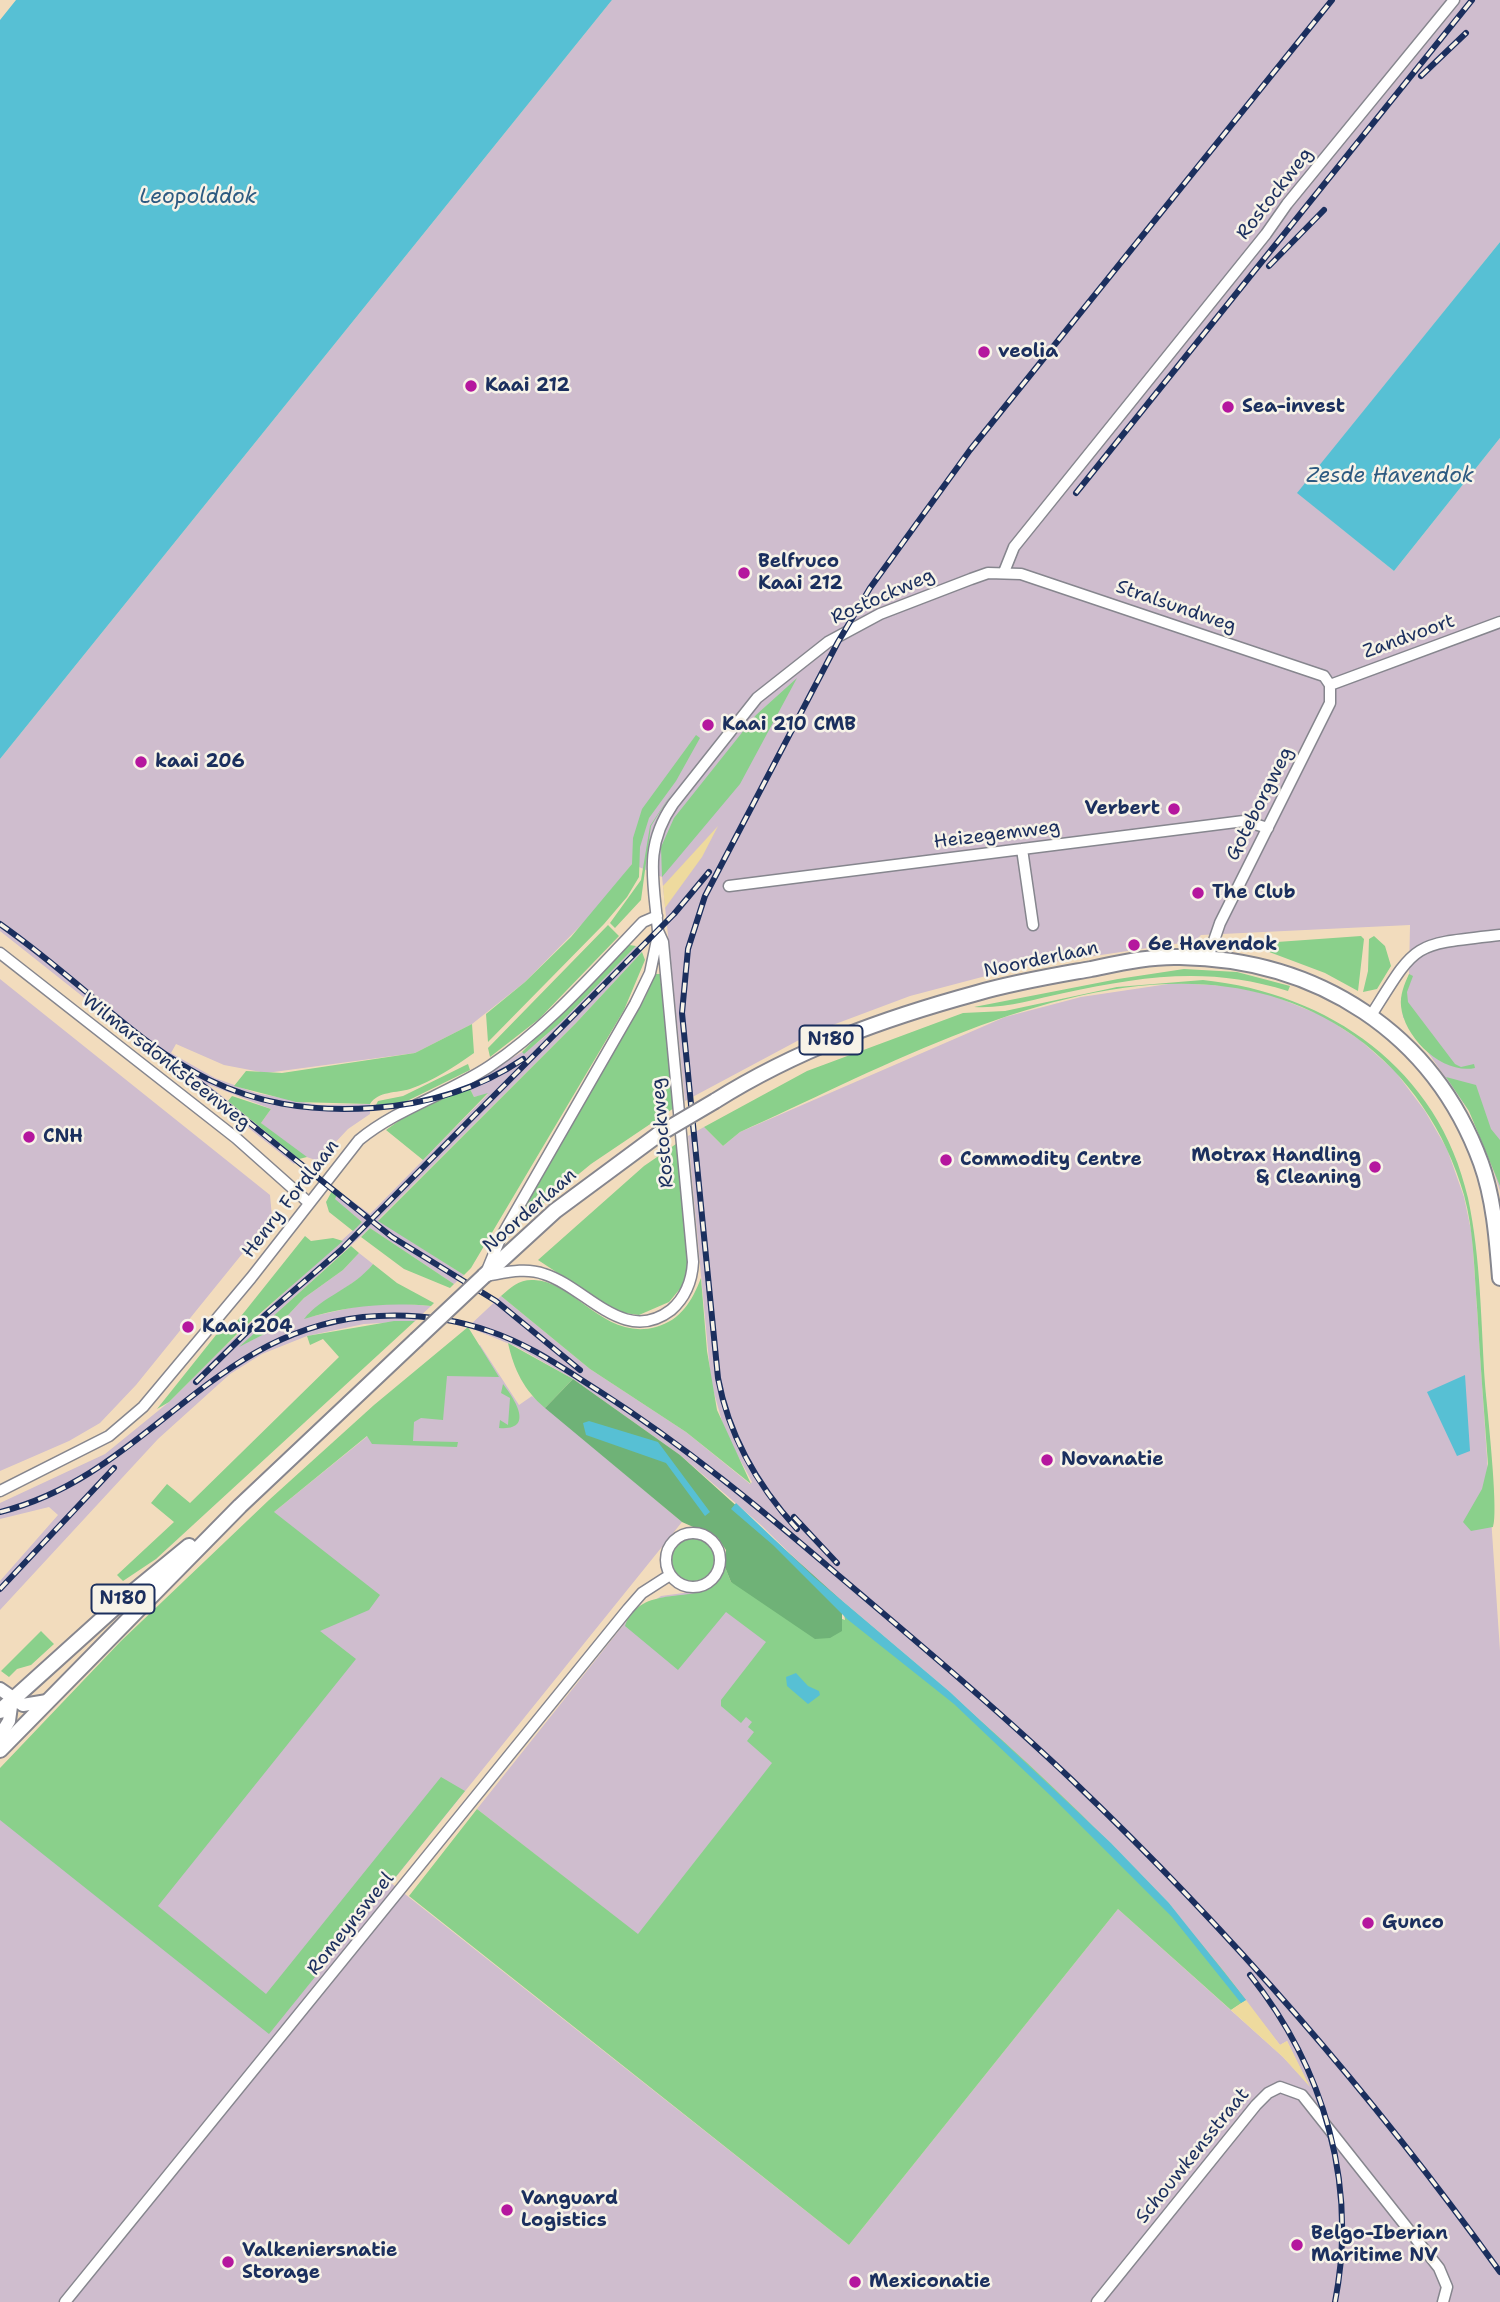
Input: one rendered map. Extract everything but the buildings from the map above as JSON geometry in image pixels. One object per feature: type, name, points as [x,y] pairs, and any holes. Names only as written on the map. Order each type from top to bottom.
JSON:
[{"type":"main road","name":"Noorderlaan","points":[[0,1750],[240,1506],[555,1211],[659,1134],[715,1101],[825,1043],[890,1017],[1023,980],[1140,959],[1208,958],[1244,961],[1297,975],[1334,992],[1414,1053],[1462,1119],[1482,1165],[1493,1211],[1500,1278]]},
{"type":"main road","name":"Noorderlaan","points":[[0,1711],[122,1601],[240,1506]]},
{"type":"main road","points":[[0,1689],[23,1705],[34,1706],[54,1698]]},
{"type":"main road","points":[[0,1736],[9,1721],[12,1699]]},
{"type":"street","name":"Rostockweg","points":[[484,1276],[537,1271],[548,1275],[605,1311],[622,1319],[640,1322],[653,1320],[678,1303],[687,1289],[692,1262],[663,942],[658,935],[652,858],[657,830],[686,787],[757,698],[813,652],[858,624],[971,579],[1004,572],[1014,547],[1266,234],[1287,204],[1454,0]]},
{"type":"street","name":"Stralsundweg","points":[[1004,572],[1038,579],[1312,671],[1324,676],[1330,685]]},
{"type":"street","name":"Zandvoort","points":[[1330,685],[1500,622]]},
{"type":"street","name":"Goteborgweg","points":[[1208,958],[1330,703],[1330,685]]},
{"type":"street","name":"Heizegemweg","points":[[729,886],[1244,821],[1268,828]]},
{"type":"street","points":[[1022,849],[1033,925]]},
{"type":"street","name":"Henry Fordlaan","points":[[0,1491],[109,1436],[142,1407],[260,1268],[308,1202],[359,1140],[375,1127],[487,1068],[511,1051],[536,1031],[643,922],[657,916]]},
{"type":"street","name":"Noorderlaan","points":[[484,1276],[500,1239],[635,1004],[650,973],[658,935]]},
{"type":"street","points":[[1370,1017],[1405,961],[1418,949],[1440,942],[1498,935]]},
{"type":"street","name":"Wilmarsdonksteenweg","points":[[0,953],[236,1138],[308,1202]]},
{"type":"street","points":[[695,1533],[704,1535],[717,1547],[719,1565],[710,1580],[694,1587],[677,1582],[670,1575],[667,1550],[678,1537],[695,1533]]},
{"type":"street","name":"Romeynsweel","points":[[65,2302],[628,1609],[642,1593],[670,1575]]},
{"type":"street","name":"Schouwkensstraat","points":[[1097,2302],[1256,2105],[1268,2093],[1280,2087],[1302,2095],[1366,2175],[1444,2276],[1444,2298]]},
{"type":"shaded area","points":[[612,0],[1500,0],[1500,242],[1298,493],[1394,571],[1500,438],[1500,1191],[1487,1150],[1469,1111],[1403,1017],[1401,1000],[1409,974],[1410,925],[1201,935],[1195,941],[1020,967],[910,996],[814,1032],[685,1101],[662,877],[632,864],[596,910],[525,982],[472,1024],[415,1053],[266,1073],[224,1065],[176,1044],[171,1053],[215,1078],[256,1093],[319,1105],[370,1104],[370,1114],[348,1129],[318,1161],[301,1155],[261,1123],[271,1109],[207,1084],[299,1159],[294,1164],[0,931],[0,759]]},
{"type":"shaded area","points":[[636,946],[642,952],[576,1023],[378,1220],[464,1275],[454,1284],[370,1228],[242,1345],[276,1328],[304,1298],[343,1270],[359,1253],[373,1264],[364,1275],[305,1318],[359,1306],[394,1303],[431,1306],[415,1321],[364,1324],[307,1336],[262,1354],[230,1374],[158,1439],[0,1610],[0,1581],[58,1515],[49,1507],[0,1519],[0,1503],[105,1454],[169,1402],[222,1349],[362,1222],[334,1199],[340,1192],[370,1214],[488,1094],[474,1097],[468,1085],[524,1053],[542,1039]]},
{"type":"shaded area","points":[[0,979],[270,1195],[272,1217],[136,1385],[100,1423],[69,1441],[0,1471]]},
{"type":"shaded area","points":[[1175,983],[1229,986],[1271,995],[1323,1016],[1360,1040],[1395,1071],[1425,1111],[1447,1149],[1464,1197],[1472,1235],[1500,1651],[1500,2302],[0,2302],[0,1769],[274,1512],[480,1345],[519,1405],[532,1396],[682,1522],[391,1883],[849,2245],[1118,1909],[1283,2057],[1308,2084],[1287,2041],[1280,2045],[1169,1903],[1111,1843],[950,1692],[814,1577],[761,1525],[680,1455],[573,1379],[517,1347],[468,1327],[501,1296],[590,1369],[686,1432],[750,1484],[752,1482],[725,1432],[711,1382],[688,1136],[704,1127],[723,1146],[740,1132],[1005,1017],[1081,997]]},
{"type":"shaded area","points":[[706,1590],[830,1690],[638,1935],[477,1809],[629,1618],[661,1596]]},
{"type":"green space","points":[[797,678],[740,784],[662,877],[661,847],[674,818],[756,715]]},
{"type":"green space","points":[[696,735],[700,738],[676,781],[649,818],[640,847],[639,877],[627,897],[488,1042],[486,1014],[525,982],[571,937],[632,864],[633,838],[642,809]]},
{"type":"green space","points":[[675,788],[651,826],[641,900],[615,928],[610,923],[641,880],[650,826]]},
{"type":"green space","points":[[608,925],[619,936],[539,1019],[490,1057],[488,1048]]},
{"type":"green space","points":[[1361,936],[1364,939],[1358,991],[1325,973],[1240,941],[1263,943]]},
{"type":"green space","points":[[1374,936],[1385,946],[1391,966],[1377,989],[1363,992],[1368,971],[1369,939]]},
{"type":"green space","points":[[629,945],[636,946],[562,1021],[524,1054],[522,1052]]},
{"type":"green space","points":[[642,952],[645,960],[624,1010],[471,1268],[464,1275],[378,1221],[576,1023]]},
{"type":"green space","points":[[1184,969],[1237,972],[1290,986],[1288,991],[1231,978],[1176,976],[1121,982],[1008,1005],[974,1007],[1118,979]]},
{"type":"green space","points":[[655,974],[660,974],[674,1108],[591,1164],[512,1229],[645,998]]},
{"type":"green space","points":[[1409,974],[1413,976],[1407,992],[1408,1002],[1455,1064],[1461,1067],[1474,1064],[1475,1068],[1463,1069],[1450,1066],[1427,1052],[1417,1042],[1409,1030],[1401,1006]]},
{"type":"green space","points":[[1203,980],[1249,988],[1293,1001],[1335,1021],[1372,1046],[1405,1076],[1432,1111],[1453,1152],[1468,1198],[1472,1221],[1494,1481],[1493,1527],[1471,1531],[1463,1522],[1482,1489],[1488,1464],[1473,1251],[1464,1195],[1447,1149],[1422,1106],[1391,1068],[1354,1036],[1281,999],[1204,984],[1125,988],[1044,1005],[964,1032],[740,1132],[723,1146],[704,1127],[807,1071],[963,1013],[1005,1011],[1117,987]]},
{"type":"green space","points":[[472,1024],[474,1053],[427,1082],[383,1095],[370,1104],[296,1102],[234,1086],[246,1071],[282,1073],[415,1053]]},
{"type":"green space","points":[[468,1064],[470,1070],[403,1103],[376,1105],[378,1101],[403,1096]]},
{"type":"green space","points":[[1446,1077],[1476,1085],[1491,1129],[1500,1140],[1500,1186],[1469,1111]]},
{"type":"green space","points":[[468,1085],[474,1097],[488,1093],[423,1160],[386,1130],[407,1115]]},
{"type":"green space","points":[[232,1096],[271,1109],[261,1123],[307,1157],[299,1159],[228,1101]]},
{"type":"green space","points":[[676,1144],[688,1260],[684,1284],[669,1302],[639,1315],[617,1312],[538,1260],[644,1166]]},
{"type":"green space","points":[[332,1191],[337,1195],[335,1199],[362,1222],[353,1231],[329,1212],[326,1202]]},
{"type":"green space","points":[[370,1228],[454,1284],[450,1288],[404,1269],[361,1237]]},
{"type":"green space","points":[[305,1236],[311,1241],[333,1238],[343,1241],[241,1330],[169,1402],[157,1409],[216,1335],[234,1325]]},
{"type":"green space","points":[[351,1246],[359,1253],[343,1270],[304,1298],[276,1328],[239,1347]]},
{"type":"green space","points":[[373,1264],[397,1283],[434,1303],[431,1306],[367,1306],[304,1319],[320,1304],[365,1273]]},
{"type":"green space","points":[[701,1278],[707,1351],[717,1410],[751,1484],[686,1432],[590,1369],[501,1296],[520,1282],[534,1280],[549,1283],[606,1319],[621,1326],[638,1329],[656,1327],[672,1320],[689,1302]]},
{"type":"green space","points":[[394,1321],[415,1321],[156,1559],[123,1581],[117,1575],[174,1522],[151,1503],[167,1484],[190,1503],[339,1357],[323,1339],[310,1345],[307,1336]]},
{"type":"green space","points":[[468,1327],[499,1377],[447,1376],[443,1420],[421,1418],[414,1422],[413,1441],[458,1442],[457,1447],[372,1444],[367,1436],[274,1512],[380,1595],[369,1610],[320,1631],[356,1659],[158,1906],[266,1994],[441,1777],[465,1791],[269,2034],[0,1820],[0,1768],[121,1641],[269,1500],[374,1405]]},
{"type":"green space","points":[[508,1343],[573,1379],[545,1408],[521,1379]]},
{"type":"green space","points":[[573,1379],[680,1455],[842,1601],[842,1631],[830,1638],[815,1639],[731,1582],[725,1567],[726,1550],[718,1538],[682,1522],[545,1408]]},
{"type":"green space","points":[[503,1384],[519,1412],[517,1424],[510,1428],[499,1428],[500,1420],[508,1425],[510,1398],[501,1393]]},
{"type":"green space","points":[[693,1539],[708,1545],[714,1560],[708,1575],[693,1581],[678,1575],[672,1560],[678,1545]]},
{"type":"green space","points":[[725,1567],[731,1582],[845,1620],[842,1601],[1003,1741],[1106,1839],[1202,1944],[1246,2000],[1231,2010],[1118,1909],[849,2245],[409,1896],[477,1809],[638,1934],[772,1763],[747,1741],[754,1732],[748,1727],[752,1722],[746,1717],[741,1723],[721,1706],[721,1700],[766,1642],[726,1612],[678,1670],[625,1626],[641,1605],[663,1597],[707,1589]]},
{"type":"green space","points":[[41,1631],[54,1644],[31,1665],[17,1669],[9,1677],[1,1671]]},
{"type":"sand","points":[[718,826],[702,857],[665,908],[663,886]]},
{"type":"sand","points":[[1246,2000],[1280,2045],[1287,2041],[1310,2087],[1283,2057],[1231,2010]]},
{"type":"water","name":"Leopolddok","points":[[16,0],[612,0],[0,759],[0,20]]},
{"type":"water","name":"Zesde Havendok","points":[[1500,242],[1500,438],[1394,571],[1297,493]]},
{"type":"water","points":[[1465,1375],[1470,1451],[1457,1456],[1427,1392]]},
{"type":"water","points":[[589,1421],[658,1442],[710,1512],[705,1516],[666,1463],[586,1435],[583,1423]]},
{"type":"water","points":[[736,1503],[814,1577],[950,1692],[1111,1843],[1169,1903],[1246,2000],[1241,2003],[1172,1917],[1052,1797],[954,1704],[847,1619],[773,1545],[731,1509]]},
{"type":"water","points":[[796,1673],[808,1686],[819,1691],[820,1695],[808,1704],[787,1686],[786,1677]]},
{"type":"railway","points":[[797,1529],[769,1495],[737,1440],[718,1378],[682,1013],[688,949],[705,896],[838,642],[870,588],[970,450],[1332,0]]},
{"type":"railway","points":[[1076,493],[1472,0]]},
{"type":"railway","points":[[1421,76],[1466,33]]},
{"type":"railway","points":[[1269,266],[1324,210]]},
{"type":"railway","points":[[196,1382],[256,1323],[341,1250],[674,914],[709,872]]},
{"type":"railway","points":[[0,924],[168,1056],[210,1080],[256,1098],[310,1107],[393,1106],[451,1094],[488,1079],[523,1059]]},
{"type":"railway","points":[[201,1084],[392,1237],[496,1301],[580,1370]]},
{"type":"railway","points":[[0,1512],[51,1494],[97,1468],[218,1376],[261,1349],[309,1329],[363,1317],[410,1316],[442,1319],[504,1336],[532,1350],[631,1412],[722,1479],[927,1651],[1072,1780],[1188,1896],[1298,2016],[1402,2142],[1500,2272]]},
{"type":"railway","points":[[0,1589],[114,1468]]},
{"type":"railway","points":[[794,1517],[837,1563]]},
{"type":"railway","points":[[1250,1975],[1276,2011],[1298,2049],[1329,2129],[1338,2171],[1342,2214],[1341,2258],[1335,2302]]},
{"type":"place","name":"veolia","points":[[984,352]]},
{"type":"place","name":"Kaai 212","points":[[471,386]]},
{"type":"place","name":"Sea-invest","points":[[1228,407]]},
{"type":"place","name":"Belfruco Kaai 212","points":[[744,573]]},
{"type":"place","name":"Kaai 210 CMB","points":[[708,725]]},
{"type":"place","name":"kaai 206","points":[[141,762]]},
{"type":"place","name":"Verbert","points":[[1174,809]]},
{"type":"place","name":"The Club","points":[[1198,893]]},
{"type":"place","name":"6e Havendok","points":[[1134,945]]},
{"type":"place","name":"CNH","points":[[29,1137]]},
{"type":"place","name":"Commodity Centre","points":[[946,1160]]},
{"type":"place","name":"Motrax Handling & Cleaning","points":[[1375,1167]]},
{"type":"place","name":"Kaai 204","points":[[188,1327]]},
{"type":"place","name":"Novanatie","points":[[1047,1460]]},
{"type":"place","name":"Gunco","points":[[1368,1923]]},
{"type":"place","name":"Vanguard Logistics","points":[[507,2210]]},
{"type":"place","name":"Belgo-Iberian Maritime NV","points":[[1297,2245]]},
{"type":"place","name":"Valkeniersnatie Storage","points":[[228,2262]]},
{"type":"place","name":"Mexiconatie","points":[[855,2282]]}]
